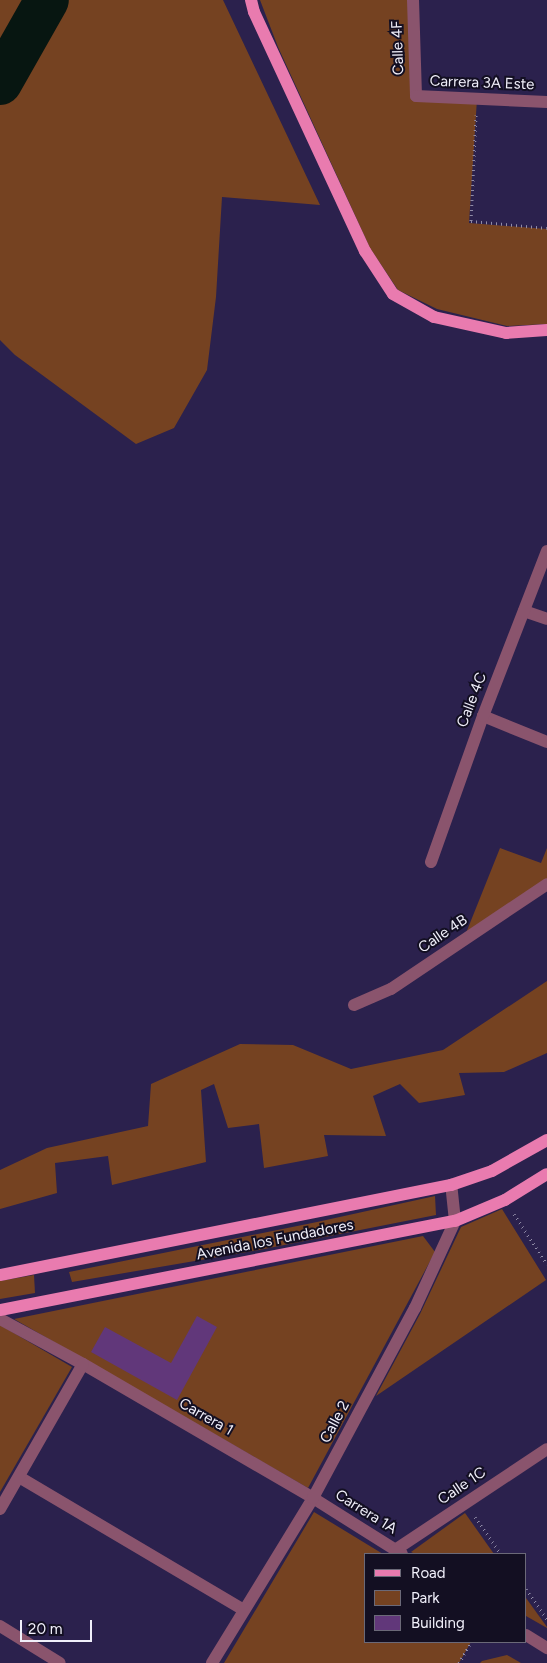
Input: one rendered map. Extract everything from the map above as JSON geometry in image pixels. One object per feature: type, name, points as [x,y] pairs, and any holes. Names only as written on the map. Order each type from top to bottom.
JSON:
[{"type":"main road","points":[[251,0],[254,12],[365,250],[393,294],[434,317],[506,333],[547,330]]},
{"type":"main road","name":"Avenida los Fundadores","points":[[0,1275],[451,1185],[492,1171],[547,1140]]},
{"type":"main road","name":"Avenida los Fundadores","points":[[0,1310],[455,1221],[505,1200],[547,1174]]},
{"type":"street","name":"Calle 4F","points":[[413,0],[416,96]]},
{"type":"street","name":"Carrera 3A Este","points":[[416,96],[547,102]]},
{"type":"street","name":"Calle 4C","points":[[432,862],[482,716],[547,551]]},
{"type":"street","points":[[524,610],[547,619]]},
{"type":"street","points":[[482,716],[547,742]]},
{"type":"street","name":"Calle 4B","points":[[354,1005],[391,988],[547,884]]},
{"type":"street","points":[[451,1185],[455,1221]]},
{"type":"street","name":"Calle 2","points":[[212,1663],[312,1498],[414,1308],[455,1221]]},
{"type":"street","name":"Carrera 1","points":[[0,1319],[84,1364],[312,1498]]},
{"type":"street","points":[[0,1509],[84,1364]]},
{"type":"street","name":"Calle 1C","points":[[399,1552],[547,1449]]},
{"type":"street","points":[[19,1477],[244,1610]]},
{"type":"street","name":"Carrera 1A","points":[[312,1498],[399,1552]]},
{"type":"street","points":[[0,1626],[60,1663]]},
{"type":"street","points":[[527,1636],[547,1648]]},
{"type":"path","points":[[477,99],[471,221],[547,228]]},
{"type":"path","points":[[505,1200],[547,1264]]},
{"type":"path","points":[[466,1504],[500,1553]]},
{"type":"path","points":[[527,1590],[547,1619]]},
{"type":"path","points":[[459,1663],[470,1643]]},
{"type":"green space","points":[[0,0],[223,0],[320,205],[222,197],[216,297],[207,370],[174,428],[136,444],[15,355],[0,340]]},
{"type":"green space","points":[[260,0],[409,0],[412,97],[477,99],[469,223],[547,229],[547,324],[507,326],[437,309],[398,290],[370,248],[278,47]]},
{"type":"green space","points":[[500,848],[541,863],[547,848],[547,879],[466,933]]},
{"type":"green space","points":[[547,981],[547,1053],[504,1072],[459,1073],[465,1095],[419,1103],[400,1084],[373,1096],[386,1136],[324,1135],[328,1156],[264,1168],[259,1124],[228,1128],[214,1084],[201,1090],[206,1162],[112,1185],[108,1156],[55,1163],[57,1193],[0,1209],[0,1170],[47,1148],[148,1126],[151,1084],[240,1044],[293,1045],[351,1069],[443,1050]]},
{"type":"green space","points":[[435,1196],[436,1215],[259,1250],[72,1282],[69,1272],[317,1222]]},
{"type":"green space","points":[[502,1209],[546,1280],[376,1396],[420,1314],[461,1227]]},
{"type":"green space","points":[[423,1236],[435,1252],[308,1488],[14,1319]]},
{"type":"green space","points":[[34,1275],[35,1293],[0,1299],[0,1281]]},
{"type":"green space","points":[[0,1325],[72,1367],[0,1492]]},
{"type":"green space","points":[[314,1512],[381,1553],[364,1553],[364,1643],[470,1643],[459,1663],[224,1663]]},
{"type":"green space","points":[[465,1513],[493,1553],[413,1553],[411,1552]]},
{"type":"green space","points":[[527,1599],[547,1627],[527,1617]]},
{"type":"green space","points":[[507,1655],[521,1663],[480,1663],[482,1661]]},
{"type":"building","points":[[197,1316],[217,1327],[177,1400],[91,1352],[105,1327],[171,1363]]},
{"type":"waterway","points":[[0,83],[47,0]]}]
